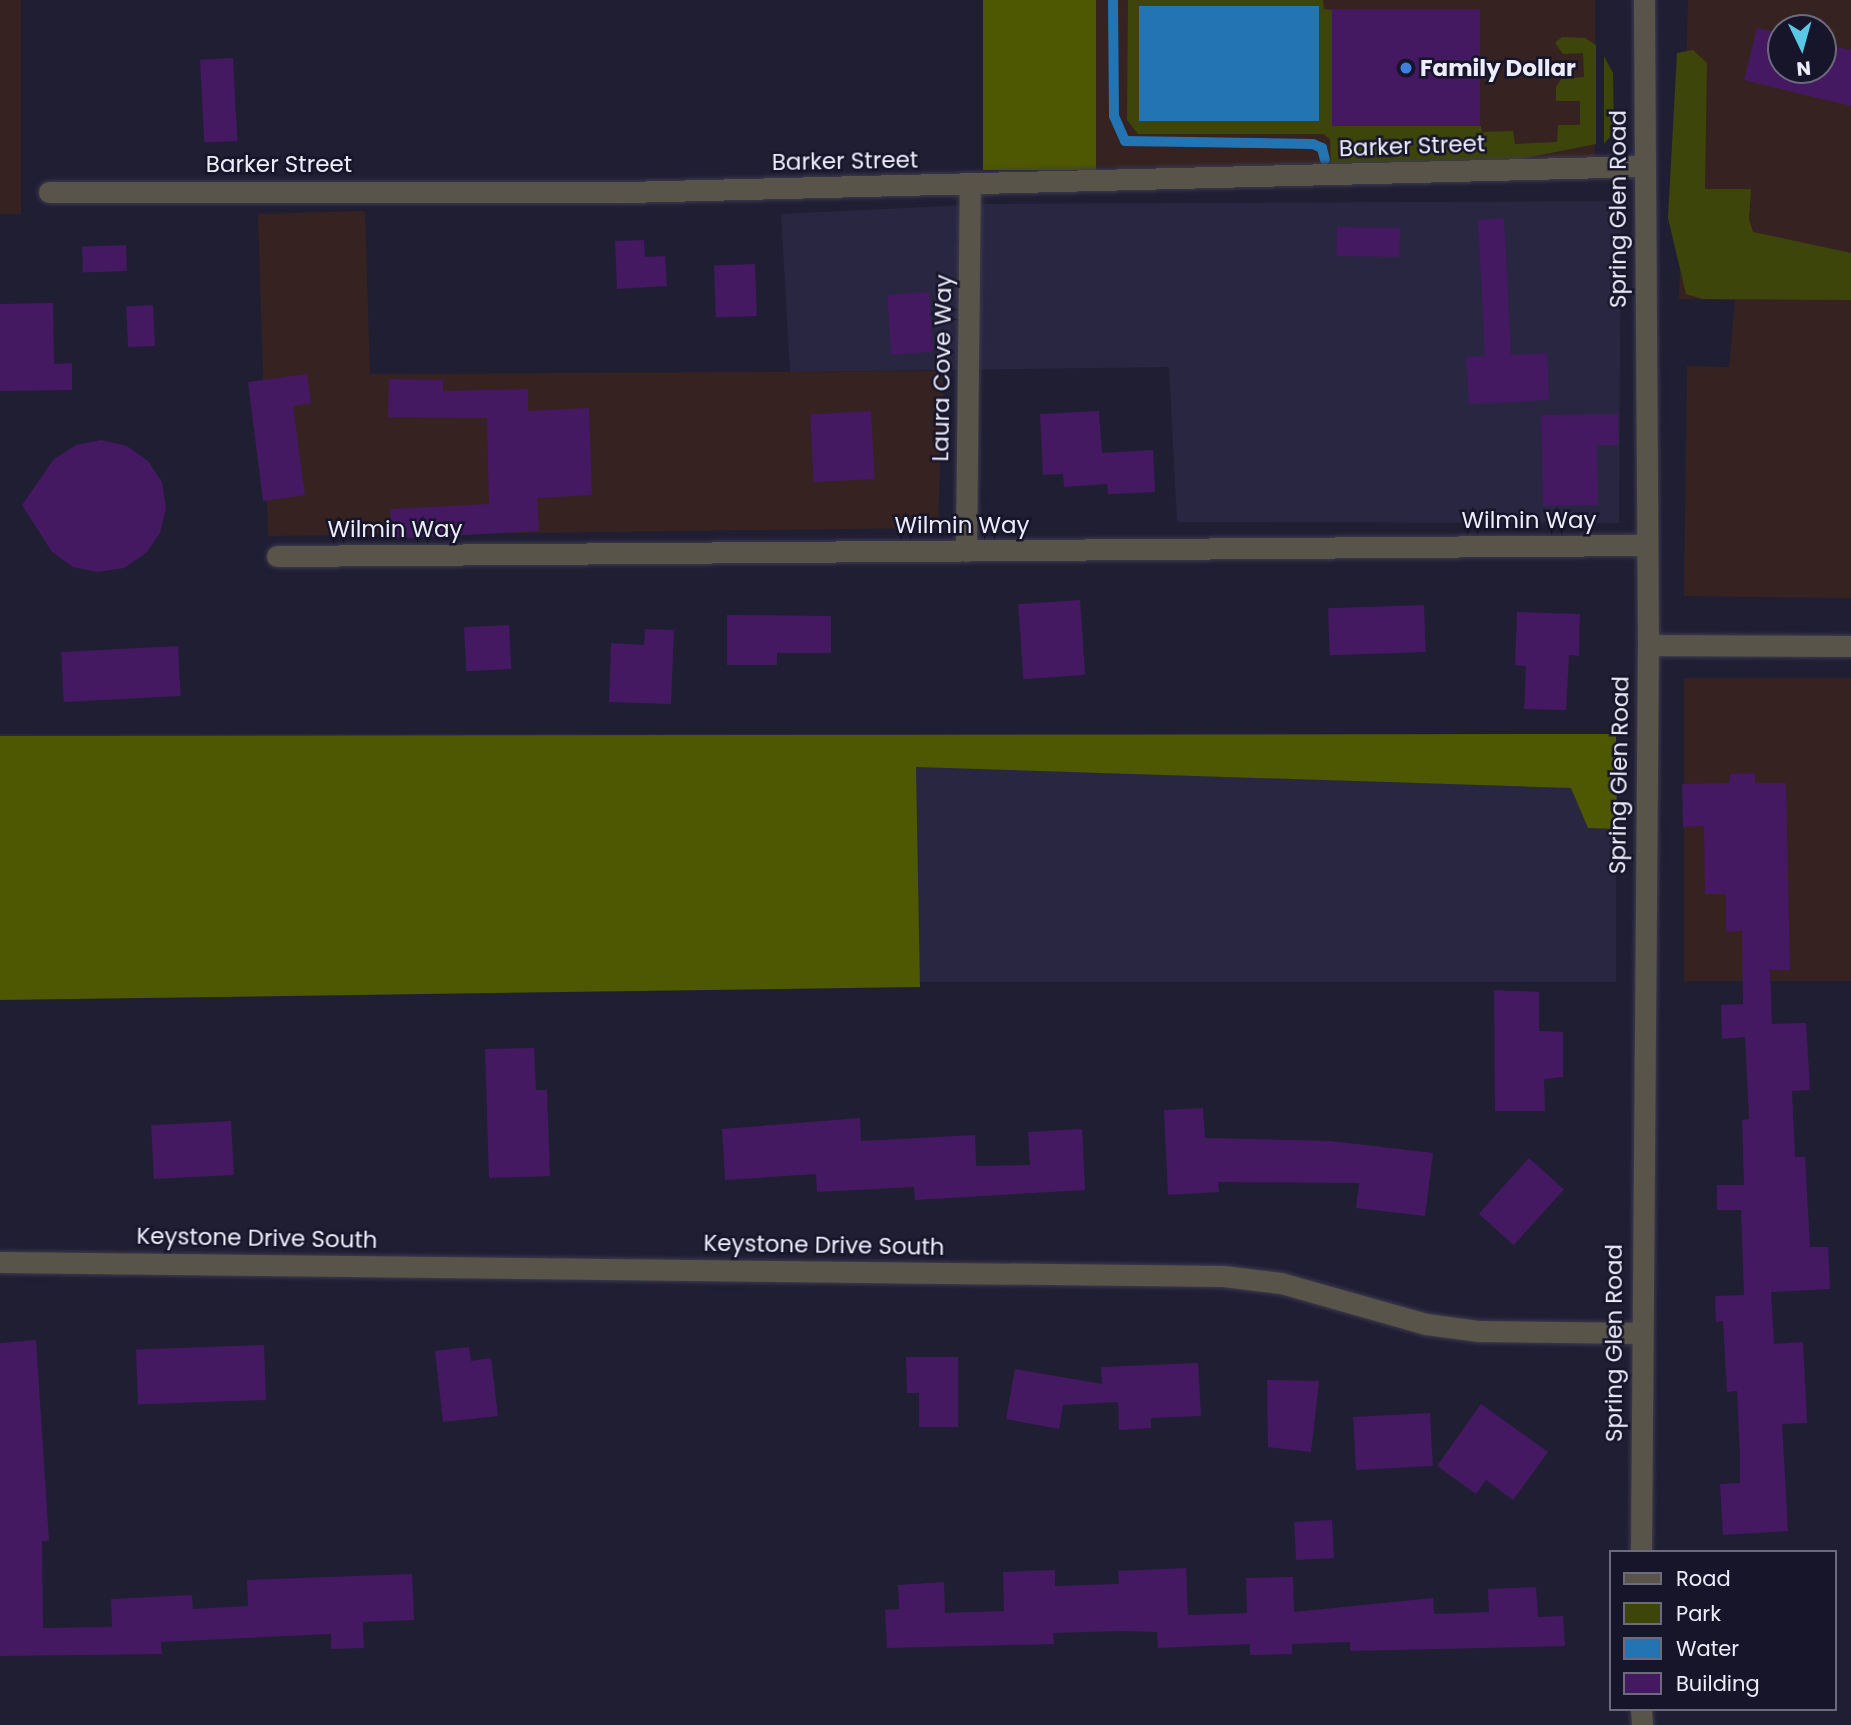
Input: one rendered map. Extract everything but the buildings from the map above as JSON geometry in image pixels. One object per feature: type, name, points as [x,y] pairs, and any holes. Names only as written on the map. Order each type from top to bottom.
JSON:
[{"type":"street","name":"Spring Glen Road","points":[[1641,1550],[1640,1333],[1648,645],[1644,0]]},
{"type":"street","name":"Barker Street","points":[[49,192],[626,192],[1643,166]]},
{"type":"street","name":"Laura Cove Way","points":[[966,551],[970,185]]},
{"type":"street","name":"Wilmin Way","points":[[277,556],[1647,545]]},
{"type":"street","points":[[1648,645],[1851,646]]},
{"type":"street","name":"Keystone Drive South","points":[[0,1262],[1223,1276],[1281,1283],[1375,1313],[1465,1330],[1640,1333]]},
{"type":"shaded area","points":[[0,0],[21,0],[21,214],[0,214]]},
{"type":"shaded area","points":[[1096,0],[1595,0],[1595,167],[1096,167]]},
{"type":"shaded area","points":[[1688,0],[1851,0],[1851,598],[1684,596],[1687,366],[1729,367],[1735,300],[1679,299]]},
{"type":"shaded area","points":[[1621,201],[1619,523],[1177,522],[1169,367],[790,372],[781,214],[989,204]]},
{"type":"shaded area","points":[[365,211],[370,374],[943,371],[938,528],[268,536],[258,214]]},
{"type":"shaded area","points":[[1684,678],[1851,678],[1851,981],[1684,981]]},
{"type":"shaded area","points":[[0,734],[1616,734],[1616,982],[0,982]]},
{"type":"green space","points":[[983,0],[1096,0],[1096,170],[983,170]]},
{"type":"green space","points":[[1128,0],[1323,0],[1324,9],[1332,10],[1332,126],[1481,126],[1482,132],[1513,131],[1515,144],[1557,142],[1558,125],[1580,125],[1580,101],[1556,101],[1556,87],[1561,79],[1584,77],[1583,53],[1563,54],[1555,43],[1562,37],[1585,38],[1596,45],[1596,144],[1510,161],[1331,168],[1330,139],[1323,134],[1138,134],[1127,120]]},
{"type":"green space","points":[[1693,50],[1707,63],[1705,189],[1751,189],[1749,219],[1753,232],[1851,253],[1851,300],[1703,299],[1686,294],[1668,218],[1677,53]]},
{"type":"green space","points":[[1604,56],[1613,73],[1614,132],[1604,144]]},
{"type":"green space","points":[[1616,734],[1617,829],[1588,828],[1571,788],[916,767],[920,987],[0,1000],[0,736]]},
{"type":"water","points":[[1139,6],[1319,6],[1319,121],[1139,121]]},
{"type":"waterway","points":[[1113,0],[1114,116],[1125,141],[1313,144],[1322,148],[1325,160]]},
{"type":"place","name":"Family Dollar","points":[[1406,68]]}]
